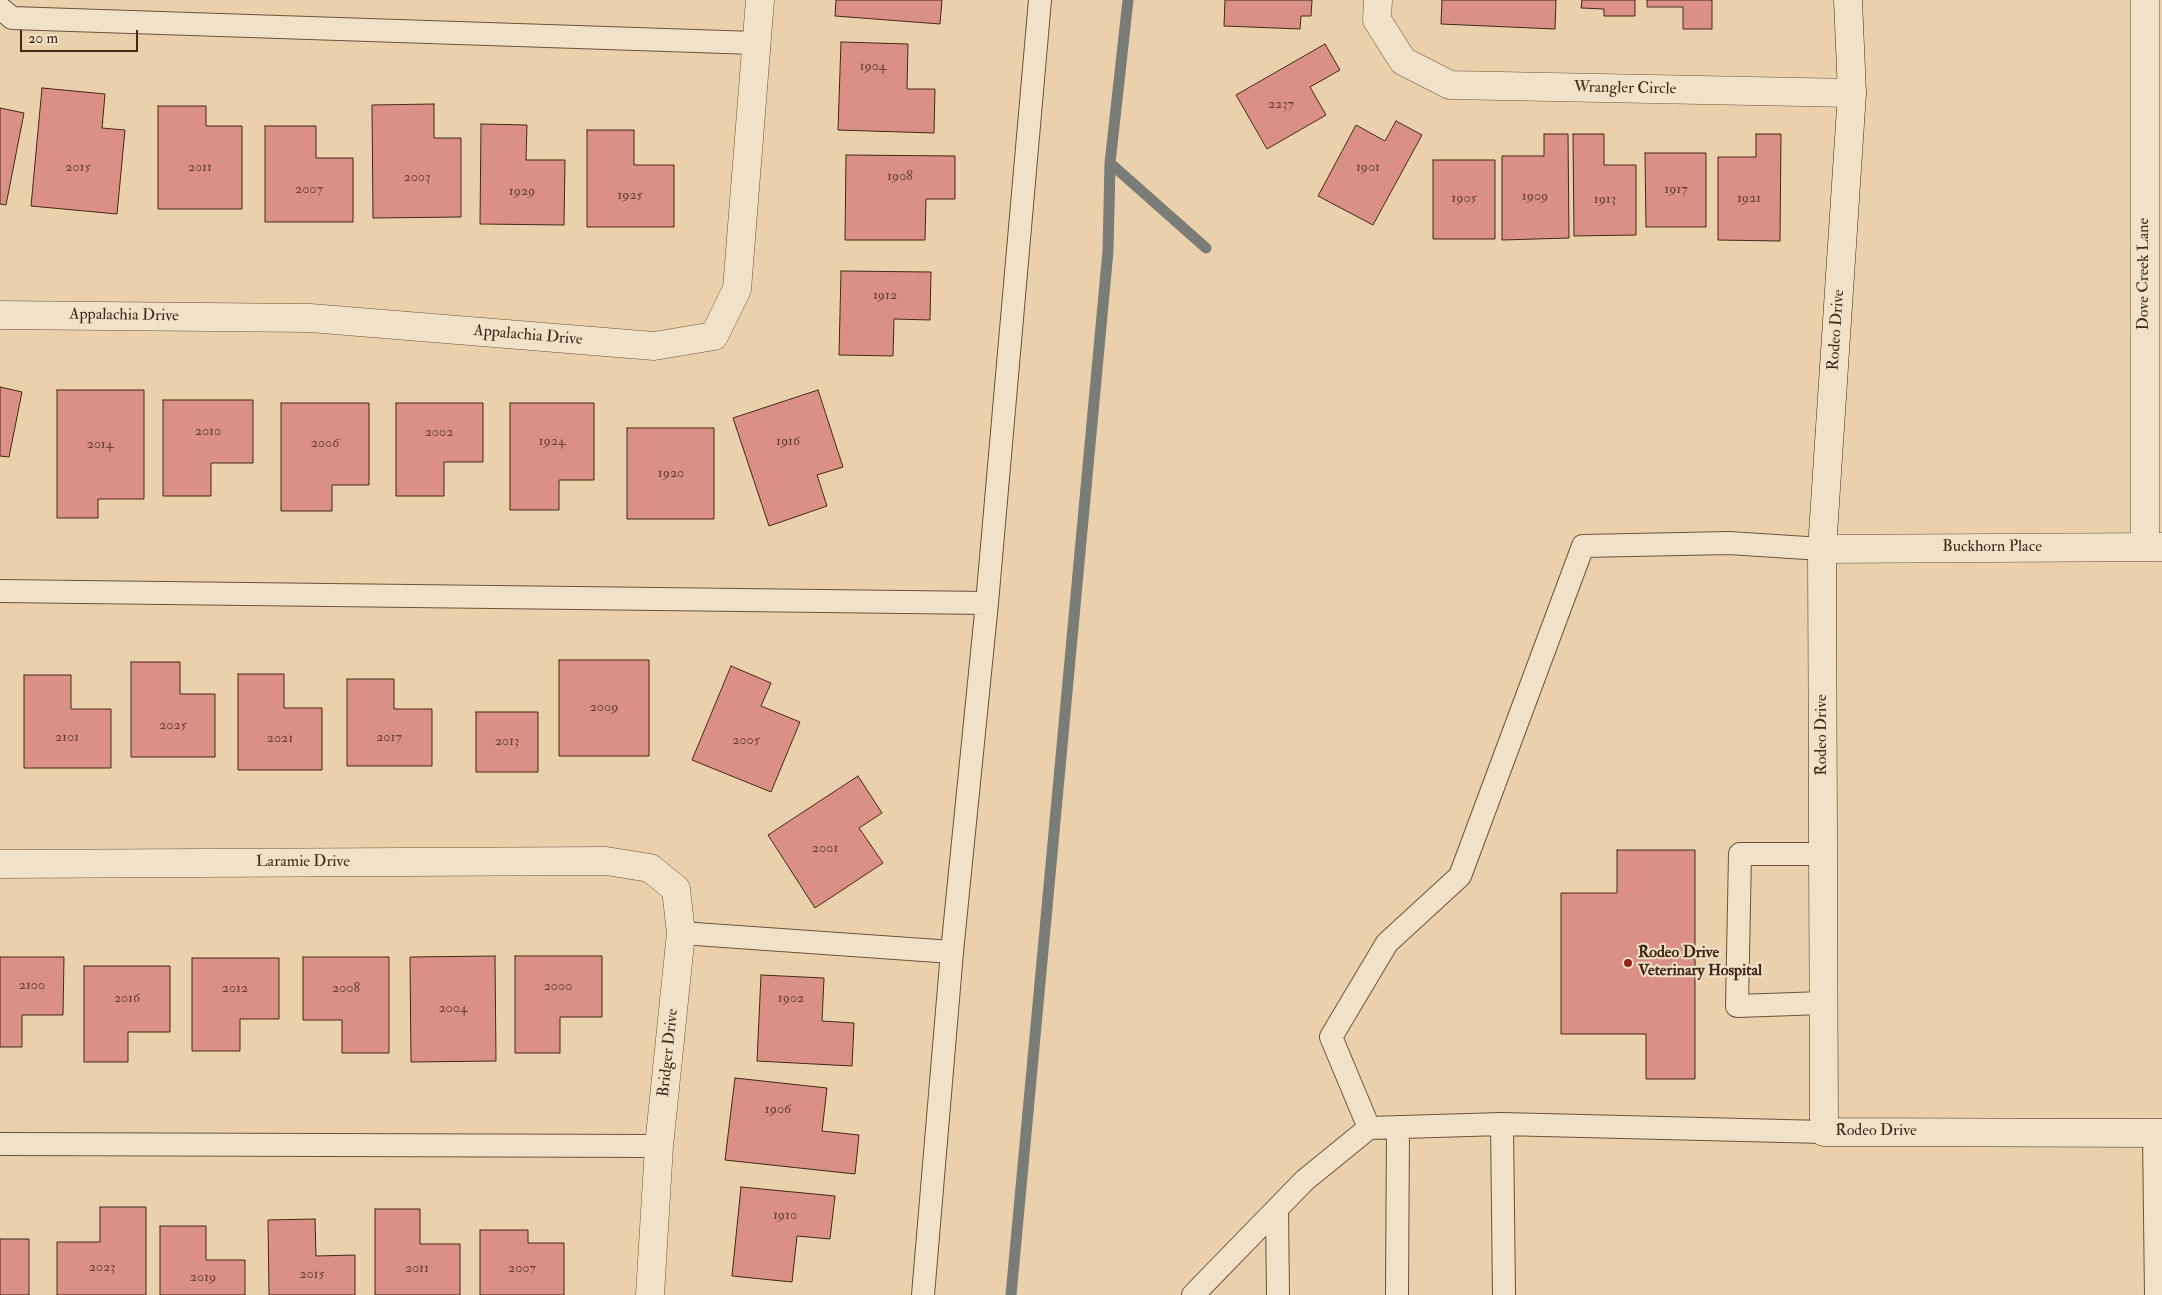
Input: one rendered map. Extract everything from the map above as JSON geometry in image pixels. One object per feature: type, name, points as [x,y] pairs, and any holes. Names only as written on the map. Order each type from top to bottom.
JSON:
[{"type":"street","name":"Appalachia Drive","points":[[0,315],[310,318],[654,346],[714,336],[737,289],[755,43],[760,0]]},
{"type":"street","name":"Wrangler Circle","points":[[1378,0],[1377,20],[1403,61],[1450,85],[1852,93]]},
{"type":"street","name":"Rodeo Drive","points":[[1848,0],[1852,93],[1822,548],[1824,1132],[2158,1133]]},
{"type":"street","name":"Dove Creek Lane","points":[[2145,0],[2153,547]]},
{"type":"street","name":"Buckhorn Place","points":[[1822,548],[2153,547]]},
{"type":"street","name":"Laramie Drive","points":[[0,864],[606,861]]},
{"type":"street","name":"Bridger Drive","points":[[606,861],[650,868],[676,889],[681,933],[659,1146],[650,1295]]},
{"type":"lane","points":[[923,1295],[952,952],[987,602],[1040,0]]},
{"type":"lane","points":[[0,8],[12,18],[755,43]]},
{"type":"lane","points":[[1369,1128],[1331,1037],[1387,943],[1460,876],[1583,546],[1729,543],[1822,548]]},
{"type":"lane","points":[[0,591],[987,602]]},
{"type":"lane","points":[[1823,1002],[1738,1006],[1740,854],[1824,854]]},
{"type":"lane","points":[[681,933],[952,952]]},
{"type":"lane","points":[[1502,1124],[1504,1295]]},
{"type":"lane","points":[[1193,1295],[1305,1180],[1369,1128],[1502,1124],[1824,1132]]},
{"type":"lane","points":[[1397,1295],[1398,1127]]},
{"type":"lane","points":[[2156,1295],[2158,1133]]},
{"type":"lane","points":[[0,1144],[659,1146]]},
{"type":"lane","points":[[1277,1209],[1278,1295]]},
{"type":"building","points":[[836,0],[942,0],[940,24],[835,16]]},
{"type":"building","points":[[1225,0],[1312,0],[1311,16],[1301,16],[1300,29],[1224,26]]},
{"type":"building","points":[[1442,0],[1556,0],[1555,29],[1441,24]]},
{"type":"building","points":[[1582,0],[1635,0],[1635,16],[1604,16],[1604,9],[1581,8]]},
{"type":"building","points":[[1647,0],[1712,0],[1712,29],[1683,29],[1683,7],[1647,7]]},
{"type":"building","points":[[841,42],[908,44],[907,89],[935,89],[934,133],[838,130]]},
{"type":"building","points":[[1325,44],[1340,70],[1310,87],[1326,115],[1267,149],[1236,95]]},
{"type":"building","points":[[42,88],[105,94],[102,128],[125,130],[117,214],[31,206]]},
{"type":"building","points":[[434,104],[434,138],[461,138],[461,217],[373,218],[372,105]]},
{"type":"building","points":[[158,106],[206,106],[206,126],[242,126],[242,209],[158,209]]},
{"type":"building","points":[[0,108],[24,113],[6,205],[0,204]]},
{"type":"building","points":[[1396,121],[1422,135],[1373,225],[1318,196],[1356,125],[1385,141]]},
{"type":"building","points":[[481,124],[527,125],[526,160],[565,160],[564,225],[480,224]]},
{"type":"building","points":[[265,126],[316,126],[316,158],[353,158],[353,222],[265,222]]},
{"type":"building","points":[[587,130],[634,130],[634,165],[674,165],[674,227],[587,227]]},
{"type":"building","points":[[1544,134],[1568,134],[1569,238],[1502,240],[1502,156],[1544,156]]},
{"type":"building","points":[[1573,134],[1604,134],[1604,165],[1636,165],[1636,235],[1574,236]]},
{"type":"building","points":[[1756,134],[1781,134],[1780,241],[1718,240],[1718,157],[1756,157]]},
{"type":"building","points":[[1645,153],[1706,153],[1706,227],[1646,227]]},
{"type":"building","points":[[846,155],[955,156],[955,199],[926,199],[925,240],[845,240]]},
{"type":"building","points":[[1433,160],[1495,160],[1495,239],[1433,239]]},
{"type":"building","points":[[841,271],[931,272],[930,320],[894,319],[893,356],[839,355]]},
{"type":"building","points":[[0,387],[22,392],[9,457],[0,456]]},
{"type":"building","points":[[57,390],[144,390],[144,499],[98,499],[98,518],[57,518]]},
{"type":"building","points":[[818,390],[843,467],[817,475],[827,506],[769,526],[733,418]]},
{"type":"building","points":[[163,400],[253,400],[253,463],[211,463],[211,496],[163,496]]},
{"type":"building","points":[[281,403],[369,403],[369,485],[332,485],[332,511],[281,511]]},
{"type":"building","points":[[396,403],[483,403],[483,462],[444,462],[444,496],[396,496]]},
{"type":"building","points":[[510,403],[594,403],[594,480],[559,480],[559,510],[510,510]]},
{"type":"building","points":[[627,428],[714,428],[714,519],[627,519]]},
{"type":"building","points":[[559,660],[649,660],[649,756],[559,756]]},
{"type":"building","points":[[131,662],[180,662],[180,694],[215,694],[215,757],[131,757]]},
{"type":"building","points":[[731,666],[771,683],[761,706],[800,722],[771,792],[692,760]]},
{"type":"building","points":[[238,674],[284,674],[284,708],[322,708],[322,770],[238,770]]},
{"type":"building","points":[[24,675],[71,675],[71,709],[111,709],[111,768],[24,768]]},
{"type":"building","points":[[347,679],[394,679],[394,709],[432,709],[432,766],[347,766]]},
{"type":"building","points":[[476,712],[538,712],[538,772],[476,772]]},
{"type":"building","points":[[858,776],[882,813],[859,828],[883,863],[815,908],[768,835]]},
{"type":"building","name":"Rodeo Drive Veterinary Hospital","points":[[1617,850],[1695,850],[1695,1079],[1646,1079],[1646,1034],[1561,1034],[1561,893],[1617,893]]},
{"type":"building","points":[[495,956],[496,1061],[411,1062],[410,957]]},
{"type":"building","points":[[515,956],[602,956],[602,1017],[560,1017],[560,1053],[515,1053]]},
{"type":"building","points":[[0,957],[64,957],[63,1015],[22,1015],[22,1047],[0,1047]]},
{"type":"building","points":[[303,957],[389,957],[389,1053],[342,1053],[342,1020],[303,1020]]},
{"type":"building","points":[[192,958],[279,958],[279,1019],[240,1019],[240,1051],[192,1051]]},
{"type":"building","points":[[84,966],[170,966],[170,1032],[128,1032],[128,1062],[84,1062]]},
{"type":"building","points":[[761,975],[824,978],[822,1021],[854,1023],[852,1066],[757,1061]]},
{"type":"building","points":[[735,1078],[827,1088],[822,1131],[859,1135],[855,1174],[725,1160]]},
{"type":"building","points":[[741,1187],[835,1196],[830,1239],[797,1236],[792,1282],[732,1276]]},
{"type":"building","points":[[100,1207],[146,1207],[146,1295],[57,1295],[57,1242],[100,1242]]},
{"type":"building","points":[[375,1209],[420,1209],[420,1244],[460,1244],[460,1295],[375,1295]]},
{"type":"building","points":[[315,1219],[316,1256],[355,1255],[355,1295],[269,1295],[268,1220]]},
{"type":"building","points":[[160,1226],[206,1226],[206,1260],[245,1260],[245,1295],[160,1295]]},
{"type":"building","points":[[480,1230],[528,1230],[528,1243],[564,1243],[564,1295],[480,1295]]},
{"type":"building","points":[[0,1239],[29,1239],[29,1295],[0,1295]]},
{"type":"waterway","points":[[1011,1295],[1108,251],[1110,163],[1128,0]]},
{"type":"waterway","points":[[1110,163],[1206,248]]},
{"type":"place","name":"Rodeo Drive Veterinary Hospital","points":[[1628,963]]}]
